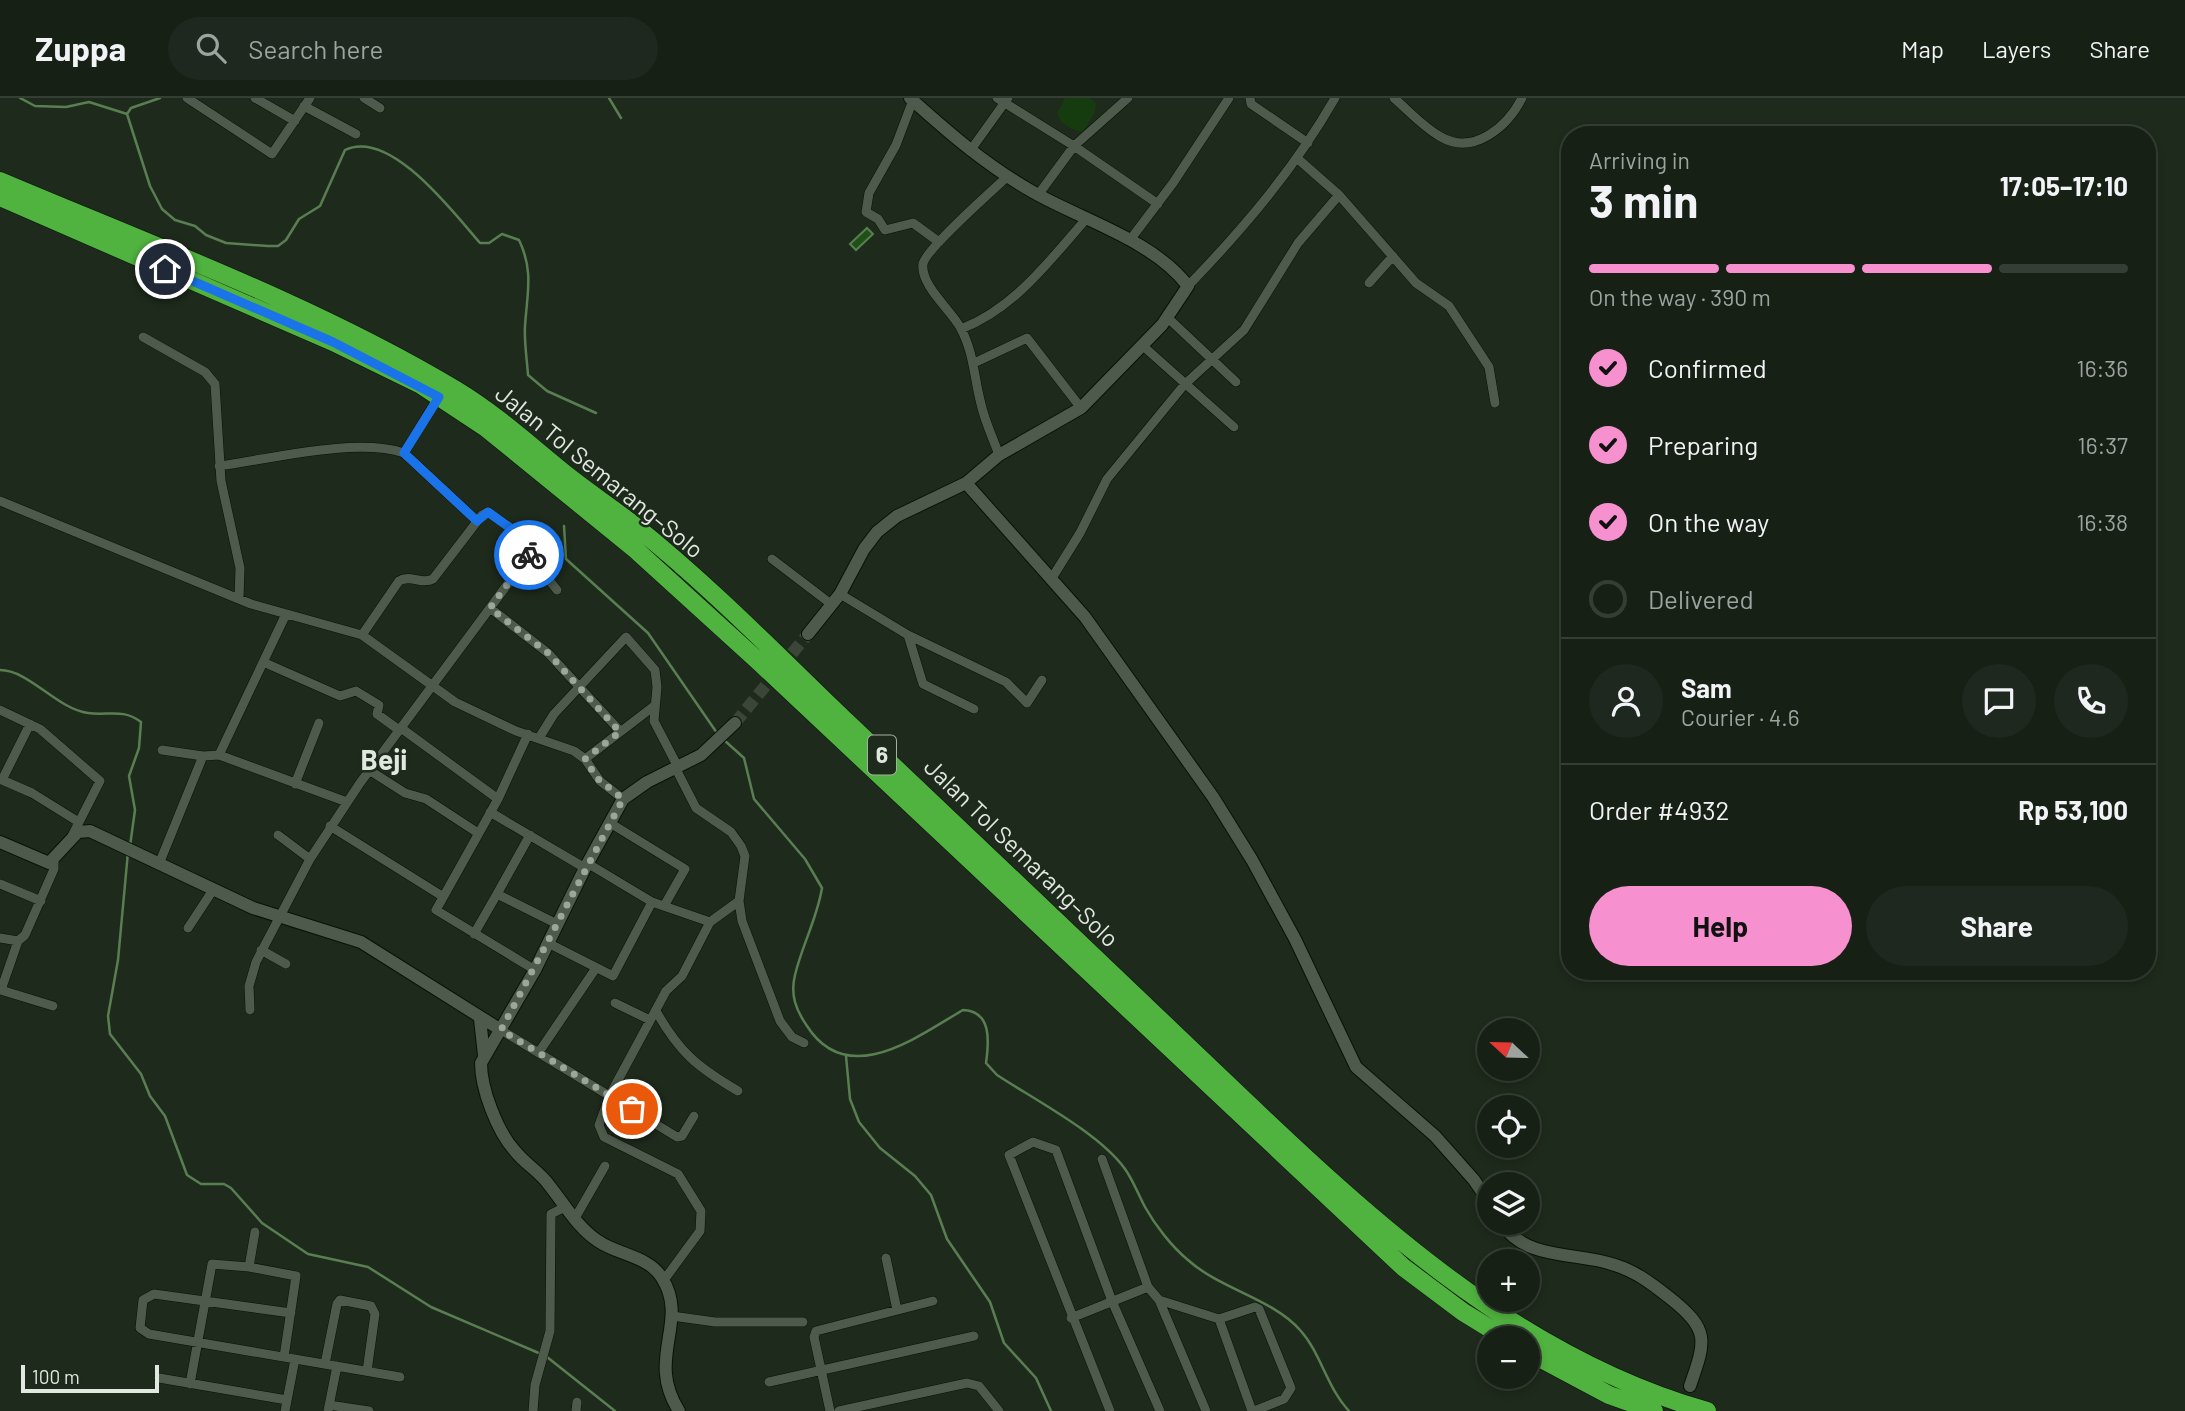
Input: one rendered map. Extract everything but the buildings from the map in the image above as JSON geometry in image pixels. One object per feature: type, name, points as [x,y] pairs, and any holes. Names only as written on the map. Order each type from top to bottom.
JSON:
[{"type":"highway","name":"Jalan Tol Semarang–Solo","points":[[0,181],[274,299],[406,361],[462,394],[520,434],[558,468],[639,529],[767,646],[1231,1087],[1419,1258],[1477,1299],[1548,1342],[1620,1380],[1707,1411]]},
{"type":"highway","name":"Jalan Tol Semarang–Solo","points":[[0,197],[333,342],[439,397],[486,428],[636,550],[757,660],[1365,1233],[1423,1282],[1488,1326]]},
{"type":"highway","points":[[1540,1358],[1609,1395],[1654,1411]]},
{"type":"street","points":[[187,98],[272,154],[307,102],[356,134]]},
{"type":"street","points":[[255,98],[295,121]]},
{"type":"street","points":[[364,98],[380,108]]},
{"type":"street","points":[[1038,195],[1074,146],[1128,98]]},
{"type":"street","points":[[1130,240],[1158,204],[1229,98]]},
{"type":"street","points":[[1250,98],[1251,104],[1308,143]]},
{"type":"street","points":[[808,634],[836,599],[864,549],[888,522],[966,482],[999,454],[1081,408],[1143,346],[1168,318],[1188,286],[1225,248],[1298,159],[1335,98]]},
{"type":"street","points":[[1394,98],[1433,132],[1458,142],[1476,140],[1498,130],[1511,119],[1522,98]]},
{"type":"street","points":[[939,242],[914,223],[885,230],[877,219],[866,212],[869,193],[896,145],[911,99],[970,151],[1038,195],[1130,240],[1188,286]]},
{"type":"street","points":[[970,151],[1003,100],[1158,204]]},
{"type":"street","points":[[1298,159],[1339,195],[1416,284],[1449,306],[1471,335],[1489,367],[1495,403]]},
{"type":"street","points":[[999,454],[985,420],[974,363],[961,329],[925,277],[922,266],[925,257],[939,242],[1008,176]]},
{"type":"street","points":[[1052,578],[1080,533],[1107,479],[1184,385],[1211,357],[1244,330],[1298,243],[1339,195]]},
{"type":"street","points":[[961,329],[987,318],[1015,296],[1087,218]]},
{"type":"street","points":[[1369,283],[1393,256]]},
{"type":"street","points":[[1168,318],[1236,382]]},
{"type":"street","points":[[143,337],[213,380],[219,466],[240,568],[239,599]]},
{"type":"street","points":[[974,363],[1027,338],[1081,408]]},
{"type":"street","points":[[1143,346],[1234,427]]},
{"type":"street","points":[[404,453],[439,397]]},
{"type":"street","points":[[219,466],[361,445],[386,447],[404,453],[477,521]]},
{"type":"street","points":[[966,482],[1052,578],[1136,688],[1252,860],[1295,939],[1356,1067],[1435,1136],[1477,1184]]},
{"type":"street","points":[[0,501],[239,599],[362,635],[475,712],[574,751],[585,759],[597,778],[623,799]]},
{"type":"street","points":[[362,635],[399,581],[405,578],[427,582],[433,579],[485,512],[491,513],[521,540],[529,555],[557,590]]},
{"type":"street","points":[[250,1010],[249,986],[261,950],[330,826],[529,555]]},
{"type":"street","points":[[772,559],[836,599],[1006,682],[1027,703],[1042,680]]},
{"type":"street","points":[[490,608],[548,653],[620,732]]},
{"type":"street","points":[[219,755],[286,614]]},
{"type":"street","points":[[908,635],[923,684],[974,709]]},
{"type":"street","points":[[540,738],[551,718],[626,637],[655,670],[656,724],[696,808],[731,832],[741,846],[745,871],[738,901],[742,922],[780,1021],[792,1037],[804,1044]]},
{"type":"street","points":[[263,662],[340,695],[355,691],[379,705],[377,714],[498,799]]},
{"type":"street","points":[[585,759],[654,706]]},
{"type":"street","points":[[0,710],[30,724],[58,743],[100,781],[77,821],[72,838]]},
{"type":"street","points":[[295,784],[319,723]]},
{"type":"street","points":[[484,1055],[535,970],[586,865],[623,799],[647,782],[713,746],[735,723]]},
{"type":"street","points":[[30,724],[2,779],[32,793],[77,821]]},
{"type":"street","points":[[528,734],[498,799],[442,896],[437,912],[535,970]]},
{"type":"street","points":[[162,750],[202,756],[219,755],[347,802]]},
{"type":"street","points":[[159,864],[202,756]]},
{"type":"street","points":[[369,771],[405,793],[426,799],[478,833]]},
{"type":"street","points":[[490,812],[652,902],[710,922]]},
{"type":"street","points":[[610,823],[685,869],[664,906]]},
{"type":"street","points":[[330,826],[442,896]]},
{"type":"street","points":[[0,842],[45,862],[54,860],[78,832],[90,831],[129,847],[213,890],[280,916],[361,942],[480,1019],[539,1052],[678,1138],[694,1116]]},
{"type":"street","points":[[278,835],[310,859]]},
{"type":"street","points":[[474,934],[530,835]]},
{"type":"street","points":[[52,1006],[1,989],[18,942],[25,935],[41,901],[54,869],[54,860]]},
{"type":"street","points":[[0,884],[41,901]]},
{"type":"street","points":[[188,928],[213,890]]},
{"type":"street","points":[[498,894],[557,924]]},
{"type":"street","points":[[664,1280],[700,1230],[701,1211],[678,1174],[601,1134],[599,1125],[610,1095],[666,991],[682,976],[710,922],[738,901]]},
{"type":"street","points":[[548,943],[614,976],[652,902]]},
{"type":"street","points":[[0,938],[18,942]]},
{"type":"street","points":[[261,950],[286,964]]},
{"type":"street","points":[[539,1052],[596,968]]},
{"type":"street","points":[[615,1003],[650,1020]]},
{"type":"street","points":[[656,1011],[687,1057],[738,1091]]},
{"type":"street","points":[[480,1019],[484,1055],[481,1074],[506,1139],[517,1154],[548,1183],[574,1220],[604,1245],[650,1265],[664,1280],[670,1293],[671,1316],[664,1377],[679,1411]]},
{"type":"street","points":[[1110,1411],[1071,1318],[1009,1155],[1031,1142],[1056,1150],[1112,1301],[1160,1411]]},
{"type":"street","points":[[1102,1159],[1148,1287],[1159,1300],[1206,1411]]},
{"type":"street","points":[[574,1220],[605,1166]]},
{"type":"street","points":[[533,1411],[535,1385],[545,1354],[552,1306],[550,1215],[565,1206]]},
{"type":"street","points":[[249,1266],[255,1232]]},
{"type":"street","points":[[1512,1235],[1542,1251],[1611,1263],[1638,1273],[1679,1305],[1699,1325],[1703,1335],[1702,1351],[1690,1386]]},
{"type":"street","points":[[886,1258],[898,1310]]},
{"type":"street","points":[[190,1384],[203,1300],[212,1264],[249,1266],[296,1276],[284,1357]]},
{"type":"street","points":[[1071,1318],[1148,1287]]},
{"type":"street","points":[[291,1313],[149,1295],[143,1300],[139,1321],[143,1332],[400,1377]]},
{"type":"street","points":[[325,1364],[337,1304],[340,1300],[345,1300],[371,1306],[375,1314],[367,1371]]},
{"type":"street","points":[[1159,1300],[1219,1319],[1255,1307],[1259,1309],[1291,1388],[1284,1399],[1253,1411],[1219,1319]]},
{"type":"street","points":[[830,1411],[814,1337],[816,1331],[933,1301]]},
{"type":"street","points":[[671,1316],[715,1322],[803,1322]]},
{"type":"street","points":[[769,1382],[974,1336]]},
{"type":"street","points":[[285,1411],[295,1359]]},
{"type":"street","points":[[337,1366],[328,1408],[369,1411]]},
{"type":"street","points":[[159,1378],[286,1401]]},
{"type":"street","points":[[839,1411],[877,1406],[967,1382],[978,1386],[999,1411]]},
{"type":"shaded area","points":[[1065,98],[1090,98],[1096,103],[1095,112],[1083,132],[1061,121],[1057,113]]},
{"type":"shaded area","points":[[867,228],[873,234],[856,250],[850,244]]},
{"type":"waterway","points":[[20,98],[35,106],[66,107],[89,102],[127,114],[150,186],[162,209],[175,220],[195,226],[206,235],[226,243],[278,246],[286,240],[299,219],[320,206],[345,150],[363,146],[381,151],[419,177],[480,243],[489,243],[502,234],[519,240],[528,272],[525,332],[528,375],[547,391],[596,413]]},
{"type":"waterway","points":[[127,114],[131,108],[160,98]]},
{"type":"waterway","points":[[609,98],[621,118]]},
{"type":"waterway","points":[[564,526],[566,559],[648,633],[717,733]]},
{"type":"waterway","points":[[0,670],[22,676],[77,710],[95,714],[128,715],[141,722],[139,748],[129,776],[135,810],[130,846]]},
{"type":"waterway","points":[[724,740],[744,758],[754,799],[805,859],[822,888],[793,989],[800,1014],[824,1045],[842,1054],[863,1056],[884,1052],[905,1043],[963,1010],[979,1016],[987,1029],[986,1063],[997,1075],[1083,1130],[1114,1156],[1128,1173],[1159,1228],[1188,1260],[1215,1279],[1289,1319],[1307,1339],[1349,1411]]},
{"type":"waterway","points":[[128,852],[118,960],[108,1016],[110,1034],[141,1074],[150,1096],[165,1116],[187,1175],[201,1184],[224,1184],[231,1188],[262,1223],[308,1254],[368,1267],[431,1307],[541,1354]]},
{"type":"waterway","points":[[846,1056],[850,1099],[859,1122],[880,1148],[915,1176],[931,1195],[947,1239],[990,1302],[1004,1343],[1036,1378],[1051,1411]]},
{"type":"waterway","points":[[547,1357],[615,1411]]},
{"type":"tunnel","points":[[735,723],[808,634]]},
{"type":"way so far","points":[[529,555],[490,608],[548,653],[620,732],[597,747],[585,759],[597,778],[623,799],[501,1030],[632,1109]]},
{"type":"district","name":"Beji","points":[[384,760]]},
{"type":"route","points":[[165,269],[333,342],[421,385],[439,397],[404,453],[477,521],[488,512],[509,527],[525,545],[529,555]]}]
